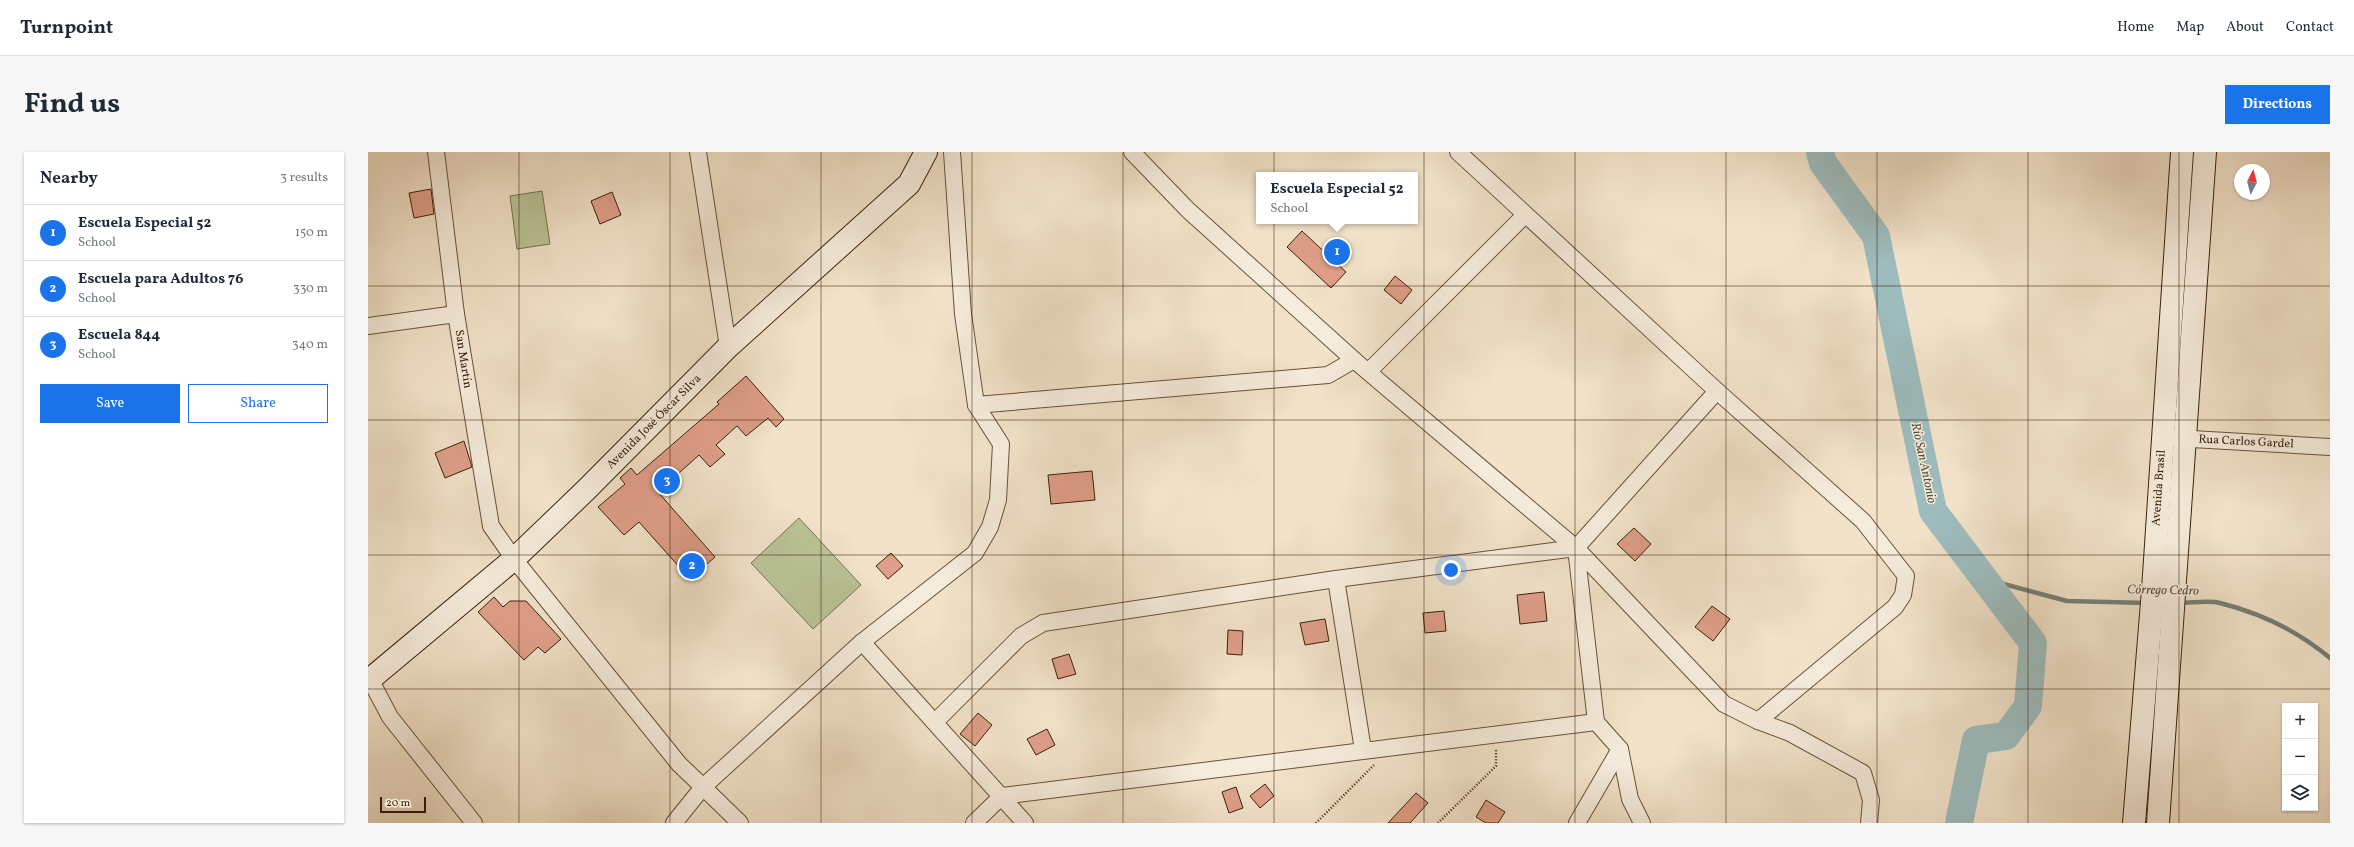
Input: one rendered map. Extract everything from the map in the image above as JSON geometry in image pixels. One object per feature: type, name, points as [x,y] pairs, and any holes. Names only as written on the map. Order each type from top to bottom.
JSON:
[{"type":"main road","name":"Avenida José Óscar Silva","points":[[369,680],[514,559],[585,491],[728,348],[909,184],[926,152]]},
{"type":"main road","name":"Avenida Brasil","points":[[2158,823],[2163,591],[2162,437],[2182,152]]},
{"type":"main road","name":"Avenida Brasil","points":[[2163,591],[2184,439],[2204,152]]},
{"type":"main road","points":[[2172,295],[2195,296]]},
{"type":"main road","name":"Avenida Brasil","points":[[2134,823],[2162,614]]},
{"type":"street","name":"San Martín","points":[[436,152],[456,314],[491,526],[514,559],[679,764],[740,823]]},
{"type":"street","points":[[698,152],[728,348]]},
{"type":"street","points":[[674,823],[703,787],[862,642],[975,554],[990,527],[998,500],[1001,444],[976,405],[963,314],[952,152]]},
{"type":"street","points":[[1132,152],[1188,210],[1354,360],[1369,371],[1576,548],[1724,704],[1758,722],[1790,733],[1863,773],[1871,800],[1868,823]]},
{"type":"street","points":[[1458,152],[1717,391],[1864,521],[1906,576],[1903,594],[1895,608],[1758,722]]},
{"type":"street","points":[[1369,371],[1525,215]]},
{"type":"street","points":[[368,326],[456,314]]},
{"type":"street","points":[[976,405],[1328,376],[1354,360]]},
{"type":"street","points":[[935,722],[1021,636],[1043,623],[1336,579],[1576,548],[1717,391]]},
{"type":"street","name":"Rua Carlos Gardel","points":[[2162,437],[2330,447]]},
{"type":"street","points":[[1576,548],[1596,722],[1620,750],[1630,799],[1642,823]]},
{"type":"street","points":[[1336,579],[1363,750]]},
{"type":"street","points":[[862,642],[1025,823]]},
{"type":"street","points":[[369,680],[390,717],[474,823]]},
{"type":"street","points":[[974,823],[1002,796],[1363,750],[1497,736],[1596,722]]},
{"type":"street","points":[[1577,823],[1620,750]]},
{"type":"path","points":[[1438,823],[1496,766],[1497,736]]},
{"type":"path","points":[[1316,823],[1378,762],[1363,750]]},
{"type":"green space","points":[[542,191],[550,244],[517,249],[510,196]]},
{"type":"green space","points":[[799,518],[861,585],[813,629],[751,563]]},
{"type":"building","points":[[431,189],[434,214],[414,218],[409,193]]},
{"type":"building","points":[[612,192],[621,215],[600,224],[591,201]]},
{"type":"building","points":[[1302,231],[1346,272],[1331,288],[1287,247]]},
{"type":"building","points":[[1395,276],[1412,290],[1401,304],[1384,290]]},
{"type":"building","points":[[746,376],[784,419],[776,427],[768,418],[746,436],[737,426],[716,445],[725,454],[710,467],[699,455],[658,492],[715,557],[690,579],[639,522],[624,535],[598,507],[625,484],[620,478],[631,468],[637,475],[719,404],[717,402]]},
{"type":"building","points":[[464,441],[472,467],[445,478],[435,453]]},
{"type":"building","points":[[1092,471],[1095,500],[1051,504],[1048,475]]},
{"type":"building","points":[[1634,528],[1651,544],[1635,561],[1617,544]]},
{"type":"building","points":[[891,553],[903,566],[888,579],[876,566]]},
{"type":"building","points":[[1544,592],[1547,621],[1520,624],[1517,595]]},
{"type":"building","points":[[494,597],[503,607],[510,601],[526,601],[561,639],[545,653],[538,647],[524,660],[478,612]]},
{"type":"building","points":[[1712,606],[1730,619],[1713,641],[1695,627]]},
{"type":"building","points":[[1444,611],[1446,631],[1425,633],[1423,613]]},
{"type":"building","points":[[1325,619],[1329,641],[1305,645],[1300,623]]},
{"type":"building","points":[[1228,630],[1243,631],[1242,655],[1227,654]]},
{"type":"building","points":[[1069,654],[1076,674],[1058,679],[1052,659]]},
{"type":"building","points":[[978,713],[992,725],[975,746],[960,734]]},
{"type":"building","points":[[1047,729],[1055,745],[1036,755],[1027,739]]},
{"type":"building","points":[[1265,784],[1274,796],[1260,808],[1250,796]]},
{"type":"building","points":[[1236,787],[1243,808],[1229,813],[1222,792]]},
{"type":"building","points":[[1416,793],[1428,803],[1410,823],[1388,823]]},
{"type":"building","points":[[1486,800],[1505,812],[1498,823],[1486,823],[1476,817]]},
{"type":"waterway","name":"Río San Antonio","points":[[1820,152],[1823,163],[1876,236],[1933,511],[2033,643],[2028,706],[2006,736],[1976,740],[1959,823]]},
{"type":"waterway","name":"Córrego Cedro","points":[[1985,579],[2067,601],[2147,603]]},
{"type":"waterway","name":"Córrego Cedro","points":[[2180,603],[2215,602],[2250,612],[2278,624],[2292,632],[2330,658]]},
{"type":"place","name":"Escuela Especial 52","points":[[1337,252]]},
{"type":"place","name":"Escuela 844","points":[[667,481]]},
{"type":"place","name":"Escuela para Adultos 76","points":[[692,566]]}]
